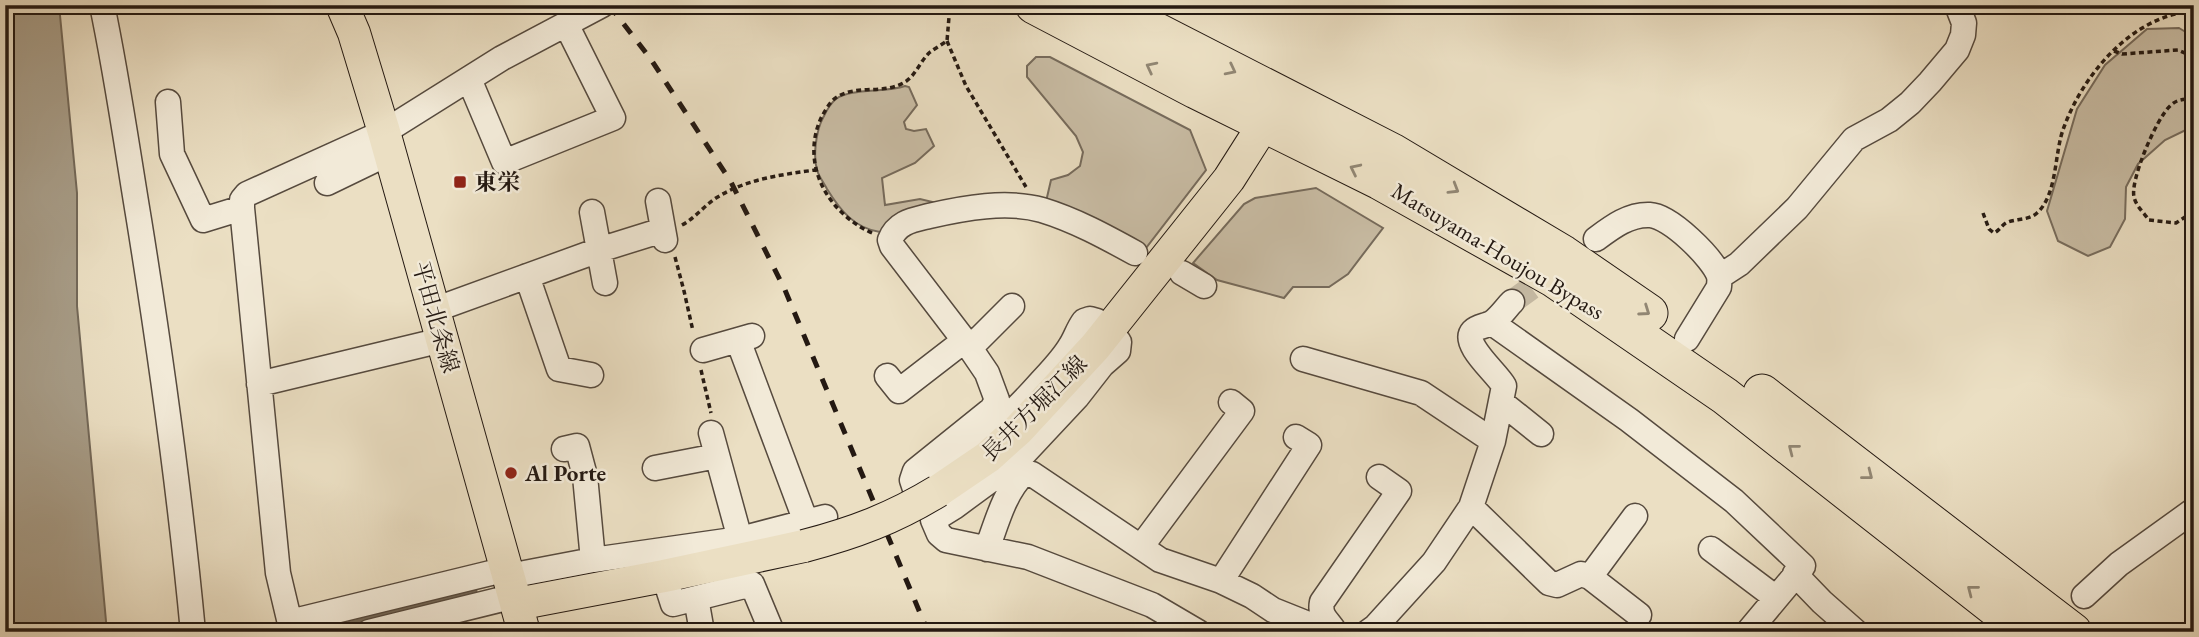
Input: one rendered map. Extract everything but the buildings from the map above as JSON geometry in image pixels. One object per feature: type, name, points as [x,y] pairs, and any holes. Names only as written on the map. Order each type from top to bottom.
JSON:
[{"type":"highway","name":"Matsuyama-Houjou Bypass","points":[[1034,5],[1083,32],[1273,110],[1392,152],[1540,240],[1738,374],[2073,632]]},
{"type":"highway","name":"Matsuyama-Houjou Bypass","points":[[1105,5],[1273,110],[1380,181],[1553,278],[1725,396],[2026,632]]},
{"type":"main road","name":"平田北条線","points":[[342,5],[354,33],[386,142],[514,595]]},
{"type":"main road","name":"長井方堀江線","points":[[514,595],[664,576],[812,528],[862,529],[929,500],[988,457],[1047,400],[1109,329],[1229,179],[1273,110]]},
{"type":"street","points":[[102,5],[114,62],[158,340],[183,519],[193,632]]},
{"type":"street","points":[[327,183],[469,79],[502,58],[602,5]]},
{"type":"street","points":[[1719,277],[1739,264],[1797,208],[1854,139],[1889,120],[1930,82],[1957,50],[1963,35],[1965,23],[1957,5]]},
{"type":"street","points":[[469,79],[504,162],[613,118],[566,24]]},
{"type":"street","points":[[168,102],[172,154],[203,220],[242,208]]},
{"type":"street","points":[[386,142],[247,194],[242,200],[278,573],[291,627],[514,595]]},
{"type":"street","points":[[434,310],[599,250],[664,235],[658,201]]},
{"type":"street","points":[[1135,253],[1094,230],[1041,210],[1007,206],[954,210],[905,222],[892,233],[892,246],[968,344],[987,373],[997,400],[992,409],[915,471],[912,480],[929,500],[939,534],[946,541],[1028,557],[1152,606],[1198,632]]},
{"type":"street","points":[[592,212],[605,283]]},
{"type":"street","points":[[1596,239],[1618,223],[1652,215],[1666,220],[1691,240],[1712,265],[1719,277],[1720,287],[1687,339]]},
{"type":"street","points":[[1182,273],[1204,286]]},
{"type":"street","points":[[527,276],[559,369],[591,375]]},
{"type":"street","points":[[1374,630],[1434,562],[1471,507],[1493,440],[1504,386],[1471,346],[1469,338],[1472,331],[1492,323],[1512,302]]},
{"type":"street","points":[[887,376],[899,391],[968,344],[1012,306]]},
{"type":"street","points":[[1492,323],[1629,420],[1734,501],[1803,566],[1748,632]]},
{"type":"street","points":[[382,630],[514,595],[593,560],[812,528],[745,338],[703,350]]},
{"type":"street","points":[[259,384],[442,340]]},
{"type":"street","points":[[1303,358],[1421,393],[1493,440]]},
{"type":"street","points":[[1141,547],[1242,411],[1231,401]]},
{"type":"street","points":[[1501,402],[1541,434]]},
{"type":"street","points":[[1221,581],[1309,445],[1296,436]]},
{"type":"street","points":[[656,468],[714,444],[740,539]]},
{"type":"street","points":[[564,449],[577,446],[585,476],[593,560]]},
{"type":"street","points":[[987,549],[1006,496],[1024,473],[1032,474],[1160,559],[1221,581],[1273,610],[1308,624],[1318,632]]},
{"type":"street","points":[[1335,632],[1322,617],[1322,602],[1399,491],[1379,477]]},
{"type":"street","points":[[1471,507],[1549,583],[1558,585],[1581,574],[1590,577],[1639,615]]},
{"type":"street","points":[[2084,596],[2119,564],[2194,510]]},
{"type":"street","points":[[1590,577],[1635,516]]},
{"type":"street","points":[[1711,549],[1776,597]]},
{"type":"street","points":[[1795,574],[1856,632]]},
{"type":"street","points":[[664,576],[673,604],[752,584],[772,632]]},
{"type":"street","points":[[696,598],[702,632]]},
{"type":"path","points":[[950,5],[947,41],[954,62],[972,97],[1041,210]]},
{"type":"path","points":[[1983,213],[1989,229],[1994,233],[2009,222],[2028,218],[2036,213],[2051,189],[2063,127],[2085,84],[2098,66],[2128,37],[2154,22],[2173,14],[2194,11]]},
{"type":"path","points":[[890,240],[852,223],[839,211],[815,170],[813,148],[817,127],[825,109],[835,97],[852,91],[893,87],[907,81],[929,53],[947,41]]},
{"type":"path","points":[[2113,51],[2122,54],[2178,50],[2194,57]]},
{"type":"path","points":[[2194,99],[2178,100],[2170,105],[2162,116],[2134,184],[2134,198],[2150,220],[2176,223],[2194,211]]},
{"type":"path","points":[[664,235],[688,222],[716,198],[744,183],[815,170]]},
{"type":"shaded area","points":[[5,5],[59,5],[77,193],[77,306],[107,632],[5,632]]},
{"type":"shaded area","points":[[2179,28],[2194,37],[2194,126],[2165,140],[2138,164],[2126,187],[2125,219],[2110,247],[2088,256],[2058,241],[2047,211],[2077,109],[2105,65],[2147,29]]},
{"type":"shaded area","points":[[1036,57],[1050,57],[1190,130],[1206,170],[1146,248],[1045,206],[1051,180],[1068,175],[1080,166],[1083,152],[1076,136],[1027,77],[1027,66]]},
{"type":"shaded area","points":[[909,87],[917,105],[904,122],[906,129],[926,129],[934,146],[915,163],[882,178],[885,205],[920,199],[937,203],[880,232],[855,222],[832,197],[817,170],[816,139],[829,106],[836,99],[850,93]]},
{"type":"shaded area","points":[[1316,188],[1383,228],[1348,274],[1329,287],[1293,287],[1284,298],[1217,280],[1193,263],[1244,204],[1255,198]]},
{"type":"waterway","points":[[316,632],[475,591]]},
{"type":"tunnel","points":[[1512,302],[1557,269]]},
{"type":"railway","points":[[609,5],[650,58],[731,182],[785,290],[928,632]]},
{"type":"place","name":"東栄","points":[[460,182]]},
{"type":"place","name":"Al Porte","points":[[511,473]]}]
